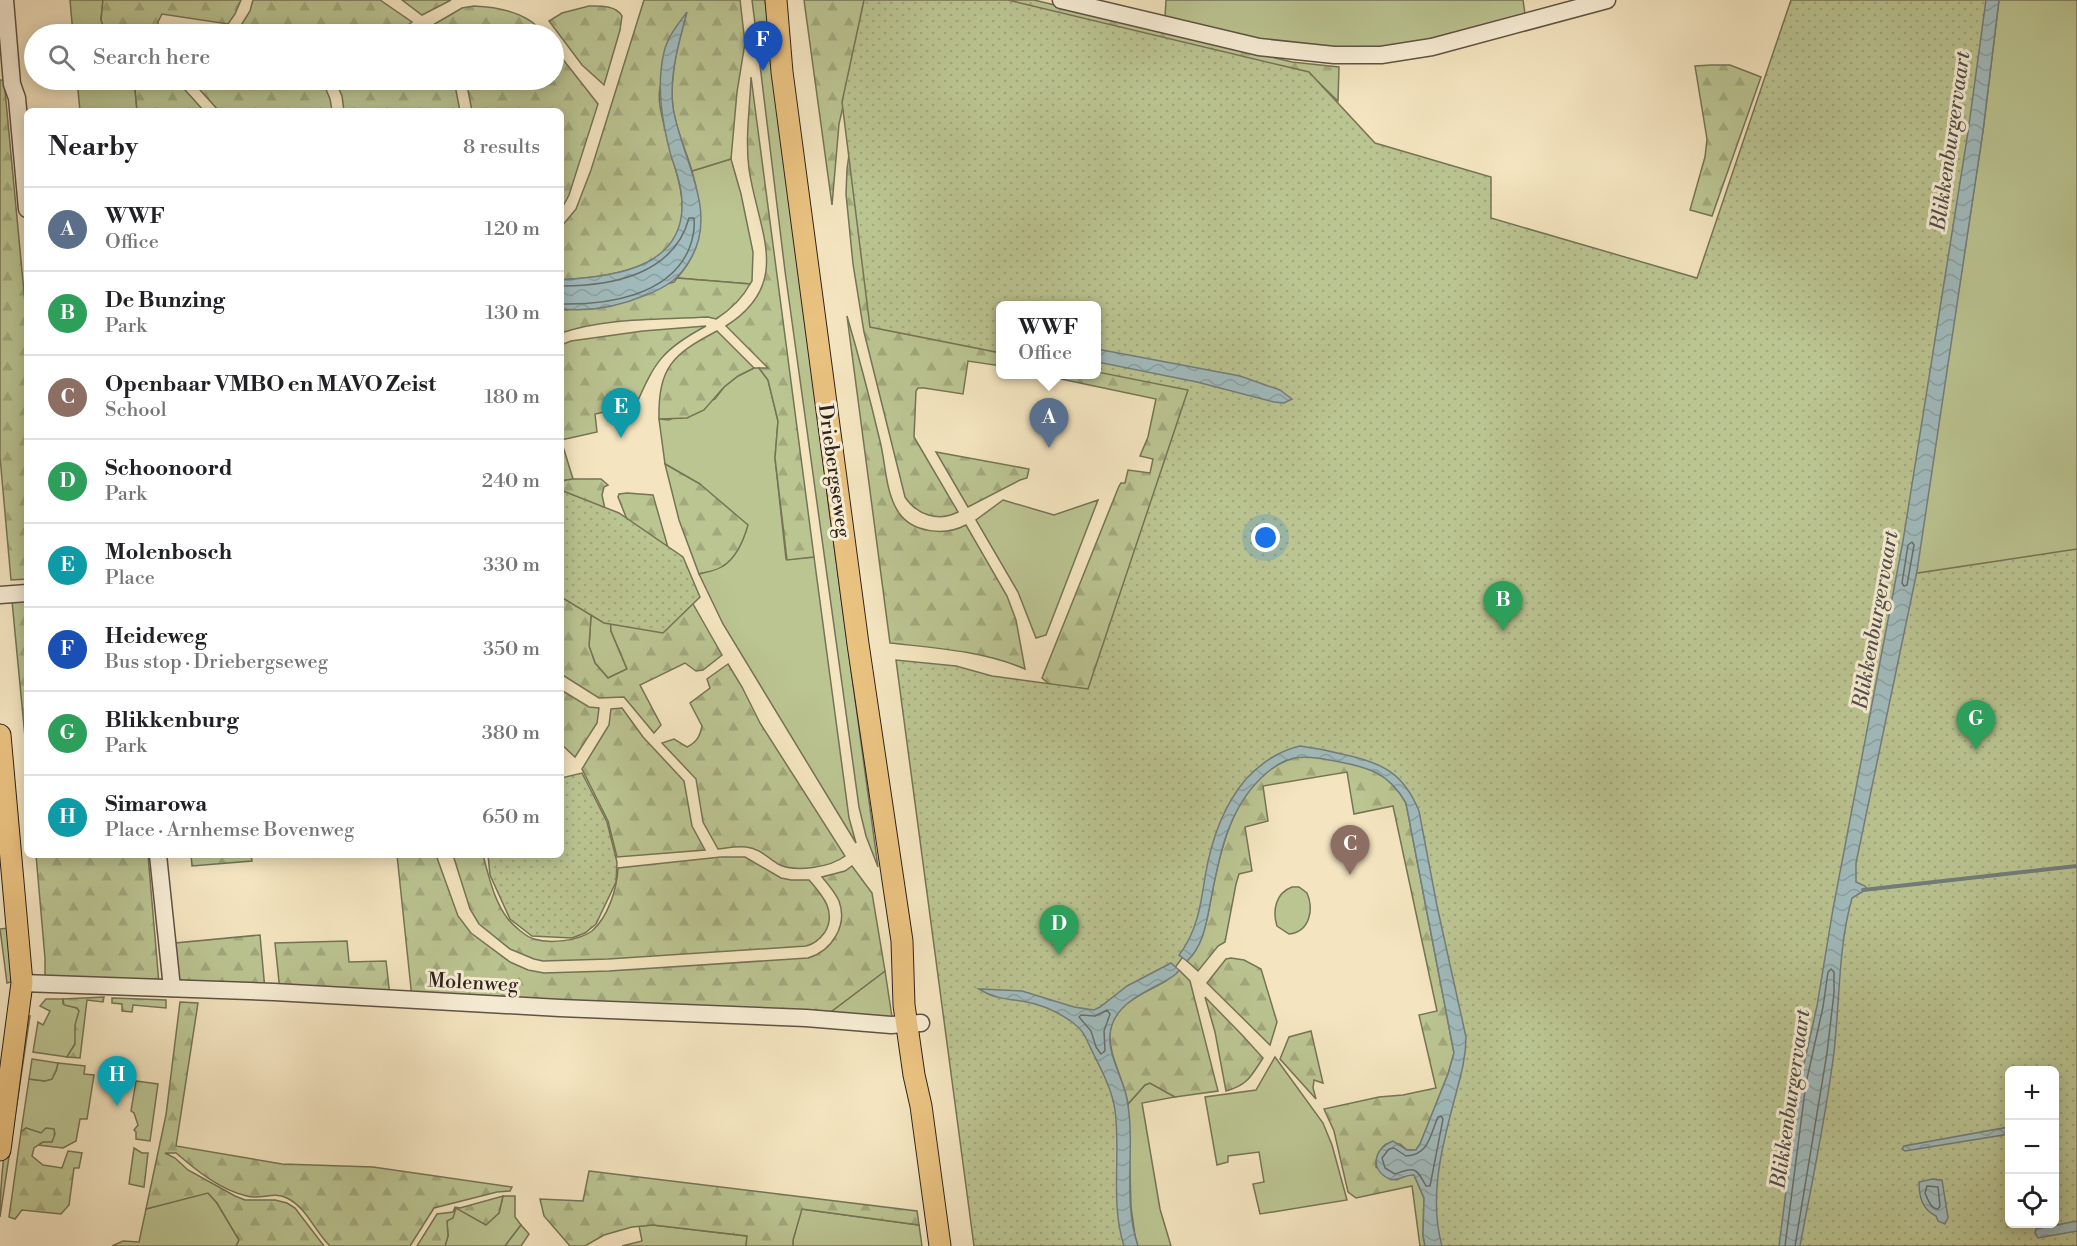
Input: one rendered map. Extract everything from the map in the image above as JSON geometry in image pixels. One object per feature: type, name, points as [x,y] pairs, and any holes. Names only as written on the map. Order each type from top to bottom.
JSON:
[{"type":"main road","name":"Driebergseweg","points":[[776,0],[782,72],[855,620],[893,888],[902,941],[912,972],[914,1023],[926,1071],[921,1106],[940,1246]]},
{"type":"main road","points":[[0,735],[22,983],[0,1150]]},
{"type":"street","points":[[4,0],[5,62],[17,98],[24,176]]},
{"type":"street","points":[[1061,0],[1259,47],[1334,55],[1381,55],[1432,47],[1607,0]]},
{"type":"street","points":[[0,595],[24,593]]},
{"type":"street","points":[[158,858],[172,987]]},
{"type":"street","name":"Molenweg","points":[[22,983],[172,987],[806,1018],[891,1025],[914,1023]]},
{"type":"green space","points":[[70,0],[103,0],[102,24],[72,24]]},
{"type":"green space","points":[[103,0],[241,0],[228,24],[162,14],[158,24],[102,24]]},
{"type":"green space","points":[[253,0],[380,0],[412,22],[409,24],[242,24],[250,11]]},
{"type":"green space","points":[[402,0],[451,0],[422,15]]},
{"type":"green space","points":[[644,0],[740,0],[745,43],[737,92],[731,159],[692,171],[674,116],[673,73],[686,15],[659,94],[661,113],[682,198],[682,219],[677,236],[666,250],[652,260],[634,268],[596,277],[564,280],[564,223],[576,209],[591,170]]},
{"type":"green space","points":[[752,0],[765,0],[770,36],[758,47]]},
{"type":"green space","points":[[804,0],[867,0],[839,124],[832,205]]},
{"type":"green space","points":[[864,0],[1008,0],[1309,72],[1375,143],[1491,177],[1491,218],[1697,278],[1791,0],[1993,0],[1911,574],[2077,549],[2077,1246],[1438,1246],[1427,1187],[1459,1059],[1412,808],[1398,782],[1382,771],[1306,750],[1279,758],[1249,783],[1230,813],[1197,938],[1171,973],[1112,1009],[1094,1037],[1119,1102],[1134,1246],[974,1246],[896,660],[956,666],[992,676],[1088,689],[1188,390],[1101,373],[1101,301],[996,301],[996,352],[870,327],[842,102]]},
{"type":"green space","points":[[949,0],[1034,0],[1292,62],[1339,67],[1338,101],[1318,82]]},
{"type":"green space","points":[[1166,0],[1523,0],[1525,14],[1383,51],[1278,45],[1165,18]]},
{"type":"green space","points":[[1999,0],[2077,0],[2077,557],[1913,588],[1983,131]]},
{"type":"green space","points":[[474,6],[513,12],[534,24],[435,24],[462,8]]},
{"type":"green space","points":[[589,6],[603,6],[616,10],[622,16],[604,85],[582,65],[564,41],[564,24],[551,24],[549,21],[562,13]]},
{"type":"green space","points":[[772,53],[829,508],[878,867],[866,836],[859,807],[785,271],[760,65]]},
{"type":"green space","points":[[564,61],[598,104],[564,204],[564,108],[471,108],[468,90],[564,90]]},
{"type":"green space","points":[[1730,65],[1761,77],[1712,216],[1690,210],[1705,157],[1707,139],[1695,66]]},
{"type":"green space","points":[[751,77],[814,557],[787,560],[775,458],[778,421],[768,380],[759,368],[768,368],[726,326],[747,309],[760,292],[766,274],[764,235],[753,192],[748,157]]},
{"type":"green space","points":[[0,80],[4,80],[24,292],[24,579],[11,580],[0,457]]},
{"type":"green space","points":[[78,90],[135,90],[137,108],[80,108]]},
{"type":"green space","points":[[135,90],[185,90],[201,108],[137,108]]},
{"type":"green space","points":[[200,90],[326,90],[332,108],[216,108]]},
{"type":"green space","points":[[339,90],[456,90],[459,108],[344,108]]},
{"type":"green space","points":[[853,126],[996,337],[996,365],[968,361],[963,394],[924,388],[918,388],[916,391],[914,437],[958,512],[950,515],[928,515],[916,508],[905,497],[864,332],[853,264],[846,194]]},
{"type":"green space","points":[[731,159],[753,252],[752,281],[750,284],[677,278],[694,253],[700,227],[699,200],[692,171]]},
{"type":"green space","points":[[677,278],[750,284],[735,304],[716,319],[708,317],[615,322],[564,332],[564,310],[674,282]]},
{"type":"green space","points":[[847,316],[894,505],[905,520],[930,531],[949,531],[966,525],[1007,596],[1016,620],[1025,669],[976,654],[890,643]]},
{"type":"green space","points":[[706,326],[680,342],[662,358],[649,377],[636,405],[595,414],[597,432],[564,439],[564,344],[643,331]]},
{"type":"green space","points":[[717,331],[754,368],[738,376],[724,387],[704,410],[687,418],[659,419],[661,387],[671,364],[689,347]]},
{"type":"green space","points":[[1101,363],[1197,382],[1171,688],[1069,701],[1042,678],[1119,486],[1125,483],[1128,470],[1150,473],[1153,459],[1140,456],[1148,437],[1156,399],[1061,379],[1101,379]]},
{"type":"green space","points":[[759,368],[768,380],[778,421],[775,458],[786,559],[814,557],[849,818],[856,843],[723,624],[699,574],[723,566],[734,554],[700,484],[665,464],[659,419],[669,420],[715,399],[724,387],[738,376]]},
{"type":"green space","points":[[564,450],[573,479],[564,480]]},
{"type":"green space","points":[[936,452],[1029,469],[1027,478],[968,507]]},
{"type":"green space","points":[[665,464],[700,484],[748,525],[736,553],[728,563],[720,568],[699,574],[679,520]]},
{"type":"green space","points":[[601,479],[608,485],[604,487],[602,495],[605,509],[564,521],[564,480]]},
{"type":"green space","points":[[564,491],[619,513],[683,557],[700,597],[663,633],[604,623],[564,599]]},
{"type":"green space","points":[[619,494],[653,495],[669,551],[630,527],[618,497]]},
{"type":"green space","points":[[1003,500],[1054,515],[1098,500],[1046,635],[1036,638],[1018,592],[976,520]]},
{"type":"green space","points":[[607,513],[611,631],[627,669],[608,678],[595,663],[589,646],[592,601]]},
{"type":"green space","points":[[564,579],[592,601],[589,646],[595,663],[608,678],[627,669],[611,631],[609,599],[680,581],[722,655],[703,670],[696,671],[685,663],[640,685],[661,725],[654,733],[624,697],[599,698],[564,676]]},
{"type":"green space","points":[[24,600],[24,727],[12,601]]},
{"type":"green space","points":[[728,664],[760,723],[845,856],[839,860],[822,866],[794,868],[778,864],[751,848],[718,849],[703,822],[696,779],[662,743],[674,739],[687,747],[696,741],[702,726],[690,703],[710,688],[707,679]]},
{"type":"green space","points":[[564,692],[589,707],[599,708],[597,723],[575,757],[564,747]]},
{"type":"green space","points":[[622,708],[643,737],[684,781],[692,826],[705,850],[617,857],[608,821],[582,769],[609,725],[611,709]]},
{"type":"green space","points":[[1300,756],[1340,761],[1378,772],[1390,781],[1406,803],[1454,1053],[1448,1074],[1416,1150],[1407,1150],[1400,1144],[1386,1144],[1378,1154],[1376,1167],[1396,1180],[1414,1175],[1424,1198],[1425,1246],[1420,1246],[1412,1186],[1356,1198],[1348,1192],[1334,1131],[1324,1109],[1436,1088],[1419,1015],[1437,1011],[1393,806],[1354,814],[1347,772],[1263,786],[1268,821],[1245,827],[1252,871],[1239,874],[1225,942],[1218,946],[1198,971],[1187,961],[1197,948],[1204,932],[1220,855],[1236,812],[1247,793],[1261,777],[1278,764]]},
{"type":"green space","points":[[582,773],[607,822],[617,862],[616,882],[596,924],[585,933],[572,938],[532,936],[510,919],[490,875],[488,858],[564,858],[564,777]]},
{"type":"green space","points":[[721,857],[745,857],[781,878],[809,880],[826,904],[829,917],[825,932],[819,939],[806,946],[543,961],[510,949],[479,924],[470,909],[454,858],[484,858],[492,888],[503,912],[510,921],[531,938],[556,941],[586,934],[598,925],[611,902],[618,868]]},
{"type":"green space","points":[[36,858],[148,858],[159,984],[45,980]]},
{"type":"green space","points":[[191,858],[252,858],[252,861],[192,866]]},
{"type":"green space","points":[[397,858],[437,858],[458,916],[471,933],[510,962],[528,970],[544,973],[808,958],[817,955],[836,936],[841,919],[839,901],[822,877],[845,871],[852,866],[872,893],[885,971],[824,1017],[412,998]]},
{"type":"green space","points":[[1292,887],[1299,887],[1307,893],[1310,912],[1302,929],[1289,934],[1277,926],[1275,908],[1282,893]]},
{"type":"green space","points":[[9,928],[11,982],[7,983],[0,929]]},
{"type":"green space","points":[[260,935],[265,990],[179,984],[175,943]]},
{"type":"green space","points":[[347,941],[349,962],[386,961],[390,996],[280,991],[275,943]]},
{"type":"green space","points":[[1226,959],[1244,960],[1261,969],[1277,1022],[1270,1045],[1207,983]]},
{"type":"green space","points":[[1179,970],[1190,981],[1218,1091],[1175,1097],[1150,1083],[1145,1085],[1128,1104],[1111,1049],[1112,1024],[1119,1012],[1132,1000],[1169,979]]},
{"type":"green space","points":[[885,971],[892,1017],[824,1017]]},
{"type":"green space","points":[[104,997],[103,1002],[87,1000],[80,1058],[67,1057],[75,1044],[75,1025],[79,1011],[77,1008],[64,1005],[63,999]]},
{"type":"green space","points":[[1205,997],[1263,1058],[1244,1083],[1226,1091],[1215,1032]]},
{"type":"green space","points":[[112,998],[166,1000],[166,1008],[133,1005],[132,1012],[122,1011],[122,1004],[112,1003]]},
{"type":"green space","points":[[46,999],[63,999],[63,1004],[77,1008],[79,1011],[75,1044],[67,1057],[33,1052],[38,1022],[43,1025],[50,1011],[40,1006]]},
{"type":"green space","points":[[180,1002],[198,1003],[176,1146],[282,1164],[373,1167],[512,1187],[510,1191],[497,1192],[434,1208],[410,1246],[330,1246],[300,1208],[287,1198],[277,1195],[252,1197],[237,1193],[209,1179],[176,1153],[165,1153],[175,1158],[188,1170],[235,1196],[245,1200],[275,1200],[287,1203],[295,1208],[324,1246],[236,1246],[239,1240],[217,1203],[208,1193],[146,1209],[166,1115]]},
{"type":"green space","points":[[22,1016],[30,1016],[0,1217],[3,1166]]},
{"type":"green space","points":[[1311,1031],[1323,1083],[1314,1080],[1313,1088],[1316,1099],[1280,1059],[1289,1037]]},
{"type":"green space","points":[[1275,1057],[1323,1123],[1332,1145],[1347,1200],[1260,1214],[1253,1184],[1264,1182],[1259,1152],[1228,1156],[1228,1162],[1217,1165],[1205,1097],[1256,1090]]},
{"type":"green space","points":[[32,1059],[58,1063],[52,1079],[45,1081],[29,1079]]},
{"type":"green space","points":[[58,1063],[85,1066],[84,1074],[94,1075],[87,1119],[80,1119],[76,1141],[63,1148],[38,1145],[43,1142],[41,1133],[26,1128],[21,1132],[29,1079],[45,1081],[56,1071]]},
{"type":"green space","points":[[136,1081],[158,1084],[150,1141],[136,1139],[134,1130],[138,1125],[131,1111]]},
{"type":"green space","points":[[1150,1083],[1175,1097],[1142,1103],[1160,1209],[1171,1246],[1138,1246],[1131,1207],[1128,1104],[1145,1085]]},
{"type":"green space","points":[[26,1128],[41,1133],[46,1128],[54,1129],[52,1142],[43,1142],[34,1148],[32,1156],[43,1165],[62,1168],[68,1151],[82,1153],[79,1168],[74,1168],[69,1205],[61,1214],[22,1210],[15,1219],[9,1217],[21,1132]]},
{"type":"green space","points":[[134,1148],[142,1153],[148,1153],[144,1187],[129,1184]]},
{"type":"green space","points":[[589,1171],[917,1211],[919,1225],[802,1209],[793,1246],[746,1246],[747,1236],[653,1225],[632,1227],[604,1235],[585,1246],[570,1246],[544,1216],[540,1199],[583,1201]]},
{"type":"green space","points":[[208,1193],[217,1203],[239,1240],[236,1246],[112,1246],[123,1241],[139,1242],[146,1209]]},
{"type":"green space","points":[[503,1196],[515,1196],[515,1217],[521,1225],[505,1246],[445,1246],[448,1236],[447,1221],[456,1208],[499,1213]]},
{"type":"green space","points":[[503,1196],[499,1213],[486,1225],[456,1208],[453,1218],[447,1221],[448,1236],[445,1246],[417,1246],[437,1214],[453,1212],[455,1207],[460,1208]]},
{"type":"green space","points":[[801,1209],[919,1225],[922,1246],[793,1246]]},
{"type":"green space","points":[[521,1225],[529,1234],[521,1246],[505,1246]]},
{"type":"green space","points":[[653,1225],[747,1236],[746,1246],[622,1246],[642,1241],[639,1226]]},
{"type":"water","points":[[1986,0],[1999,0],[1983,131],[1917,571],[1856,863],[1856,882],[1867,889],[1852,898],[1847,917],[1831,1076],[1800,1246],[1779,1246],[1800,1082],[1817,1006],[1833,909],[1903,541],[1968,132]]},
{"type":"water","points":[[687,12],[676,59],[672,95],[677,126],[699,202],[701,221],[699,240],[682,271],[660,289],[605,307],[583,310],[564,309],[564,280],[627,270],[663,252],[675,236],[681,216],[681,191],[665,130],[660,91],[664,52],[674,30]]},
{"type":"water","points":[[1101,350],[1240,376],[1280,390],[1292,399],[1284,403],[1274,402],[1197,382],[1101,363]]},
{"type":"water","points":[[1300,746],[1359,758],[1381,766],[1399,779],[1413,798],[1419,811],[1466,1037],[1463,1063],[1438,1175],[1438,1229],[1442,1246],[1425,1246],[1424,1198],[1414,1175],[1396,1180],[1390,1179],[1379,1170],[1376,1159],[1382,1149],[1393,1141],[1407,1150],[1416,1150],[1448,1074],[1454,1053],[1406,803],[1392,784],[1384,777],[1367,769],[1313,757],[1286,760],[1269,771],[1249,791],[1227,832],[1202,939],[1187,961],[1179,955],[1194,927],[1211,850],[1230,801],[1246,779],[1264,763],[1277,754]]},
{"type":"water","points":[[1171,963],[1179,970],[1176,974],[1126,1005],[1114,1020],[1111,1030],[1111,1050],[1127,1099],[1131,1210],[1138,1246],[1124,1246],[1118,1213],[1115,1110],[1107,1082],[1085,1037],[1072,1022],[1048,1008],[994,996],[979,989],[1022,991],[1074,1007],[1094,1010],[1127,986]]},
{"type":"water","points":[[2005,1128],[2005,1135],[1905,1151],[1902,1149],[1904,1146]]},
{"type":"water","points":[[1932,1179],[1942,1180],[1948,1218],[1945,1224],[1938,1221],[1936,1216],[1927,1210],[1921,1198],[1919,1182]]},
{"type":"water","points":[[2077,1221],[2077,1231],[2038,1238],[2035,1233],[2036,1229],[2059,1228],[2059,1225]]},
{"type":"waterway","points":[[1863,890],[2077,866]]},
{"type":"place","name":"Heideweg","points":[[763,71]]},
{"type":"place","name":"Molenbosch","points":[[621,438]]},
{"type":"place","name":"WWF","points":[[1049,448]]},
{"type":"place","name":"De Bunzing","points":[[1503,631]]},
{"type":"place","name":"Blikkenburg","points":[[1976,750]]},
{"type":"place","name":"Openbaar VMBO en MAVO Zeist","points":[[1350,875]]},
{"type":"place","name":"Schoonoord","points":[[1059,955]]},
{"type":"place","name":"Simarowa","points":[[117,1106]]},
{"type":"water label","name":"Blikkenburgervaart","points":[[1950,141]]},
{"type":"water label","name":"Blikkenburgervaart","points":[[1875,620]]},
{"type":"water label","name":"Blikkenburgervaart","points":[[1790,1099]]}]
